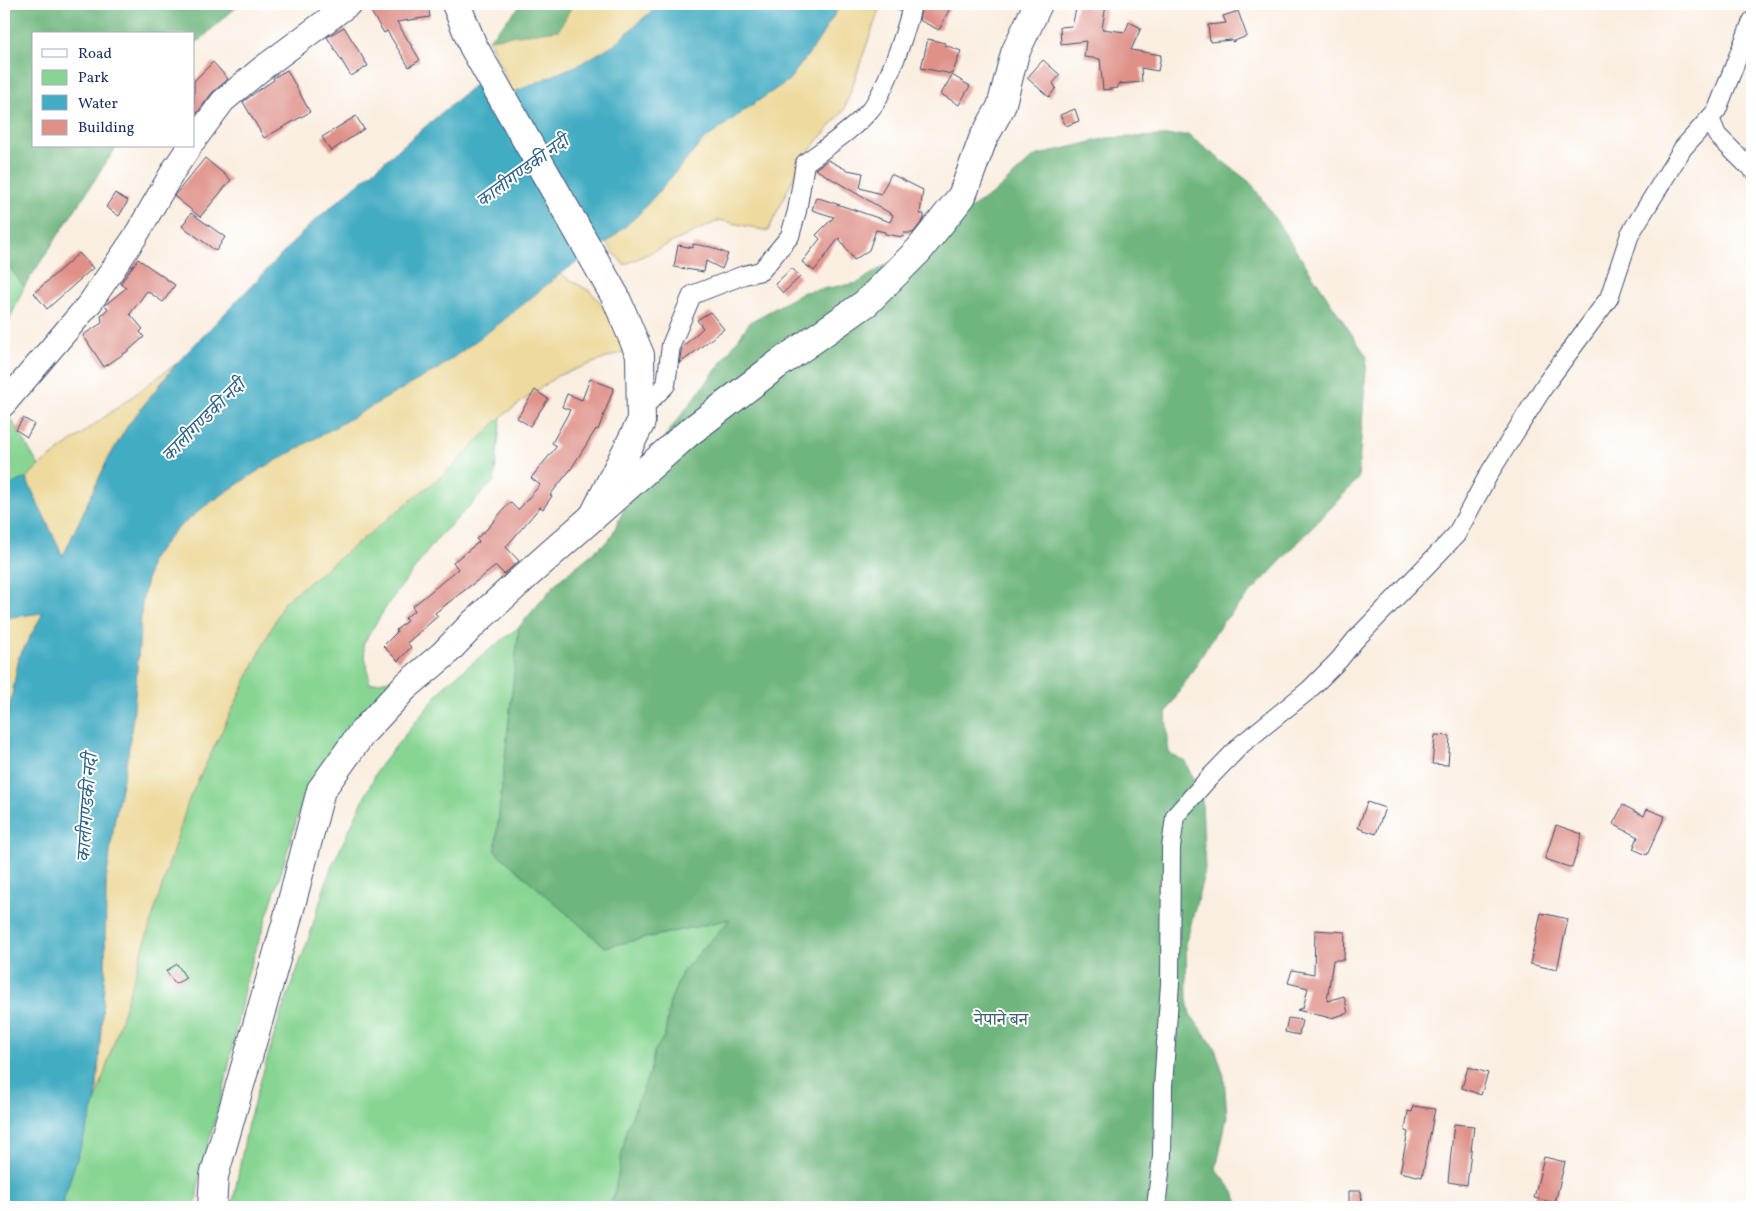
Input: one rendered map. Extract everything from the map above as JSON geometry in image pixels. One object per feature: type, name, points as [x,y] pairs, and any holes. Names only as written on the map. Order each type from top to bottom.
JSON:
[{"type":"main road","points":[[195,139],[223,101],[260,70],[349,4]]},
{"type":"main road","points":[[456,4],[473,46],[615,296],[640,355],[641,422],[593,517]]},
{"type":"main road","points":[[212,1207],[214,1176],[286,924],[321,790],[362,733],[405,687],[443,656],[482,616],[687,434],[777,366],[866,303],[919,250],[962,196],[983,139],[1001,106],[1015,52],[1038,4]]},
{"type":"main road","points":[[4,404],[90,303],[135,237],[189,148]]},
{"type":"street","points":[[641,410],[666,385],[671,345],[692,295],[744,275],[761,271],[790,236],[797,211],[805,163],[871,110],[886,82],[912,4]]},
{"type":"street","points":[[1156,1207],[1162,1156],[1163,1086],[1170,983],[1171,848],[1175,816],[1242,744],[1310,690],[1355,640],[1456,535],[1490,472],[1542,390],[1609,298],[1630,234],[1683,148],[1717,110],[1752,21]]},
{"type":"street","points":[[1710,118],[1717,135],[1752,168]]},
{"type":"green space","points":[[4,4],[240,4],[195,44],[195,32],[32,32],[32,148],[116,148],[24,287],[4,259]]},
{"type":"green space","points":[[522,4],[573,4],[559,30],[489,39]]},
{"type":"green space","name":"नेपाने बन","points":[[1188,135],[1251,183],[1367,357],[1358,479],[1222,623],[1166,713],[1169,753],[1185,761],[1202,800],[1205,870],[1186,943],[1187,1000],[1190,1014],[1215,1048],[1224,1076],[1227,1117],[1216,1169],[1234,1192],[1239,1207],[610,1207],[627,1128],[651,1069],[654,1052],[665,1035],[670,1002],[682,972],[730,919],[605,947],[495,851],[519,627],[557,582],[610,539],[647,460],[750,322],[804,292],[858,283],[994,193],[1035,156],[1107,138]]},
{"type":"green space","points":[[4,259],[24,287],[4,332]]},
{"type":"green space","points":[[4,407],[39,466],[26,478],[4,488]]},
{"type":"green space","points":[[501,417],[494,481],[436,540],[388,604],[363,644],[370,684],[403,677],[353,722],[305,792],[246,980],[225,1084],[199,1177],[196,1207],[61,1207],[189,799],[284,602],[450,469]]},
{"type":"green space","points":[[519,627],[495,851],[605,947],[731,919],[682,972],[670,1002],[665,1035],[654,1052],[651,1069],[610,1207],[232,1207],[248,1123],[279,1019],[308,940],[330,870],[379,767],[448,682]]},
{"type":"sand","points":[[573,4],[659,4],[615,44],[578,65],[512,93],[489,39],[559,30]]},
{"type":"sand","points":[[841,4],[881,4],[844,110],[803,158],[768,231],[720,220],[624,265],[606,243],[637,216],[703,141],[789,80],[814,47]]},
{"type":"sand","points":[[560,274],[591,292],[612,316],[626,351],[557,376],[501,417],[450,469],[284,602],[189,799],[96,1100],[105,972],[106,881],[115,817],[128,754],[142,602],[151,560],[173,532],[205,506],[256,472],[439,368],[500,323]]},
{"type":"sand","points":[[177,363],[128,425],[107,461],[63,557],[26,478],[39,466]]},
{"type":"sand","points":[[44,612],[19,657],[4,738],[4,618]]},
{"type":"water","name":"कालीगण्डकी नदी","points":[[659,4],[841,4],[814,47],[789,80],[703,141],[637,216],[606,243],[560,274],[500,323],[439,368],[256,472],[205,506],[173,532],[151,560],[142,602],[134,710],[128,754],[115,817],[106,881],[105,972],[96,1100],[61,1207],[4,1207],[4,738],[19,657],[43,613],[4,618],[4,488],[26,478],[63,556],[107,461],[128,425],[177,363],[311,224],[479,81],[490,102],[578,65],[615,44]]},
{"type":"building","points":[[385,4],[428,4],[430,17],[397,22],[420,60],[409,67],[387,31],[384,33],[371,12]]},
{"type":"building","points":[[886,4],[901,4],[900,11]]},
{"type":"building","points":[[922,4],[952,4],[939,30],[919,20]]},
{"type":"building","points":[[1091,4],[1106,5],[1102,29],[1125,32],[1129,22],[1141,28],[1131,50],[1161,55],[1158,71],[1141,68],[1142,82],[1118,84],[1118,88],[1103,90],[1100,59],[1084,57],[1086,41],[1061,44],[1060,27],[1072,26],[1077,5],[1090,8]]},
{"type":"building","points":[[1238,11],[1247,36],[1232,42],[1232,40],[1210,42],[1208,25],[1226,23],[1223,16]]},
{"type":"building","points":[[344,27],[368,66],[351,76],[327,37]]},
{"type":"building","points":[[928,39],[945,43],[945,45],[961,51],[952,74],[921,68]]},
{"type":"building","points":[[1043,60],[1060,75],[1053,83],[1056,88],[1049,97],[1027,78]]},
{"type":"building","points":[[213,62],[228,79],[212,93],[195,116],[195,80]]},
{"type":"building","points":[[287,70],[310,112],[264,138],[243,102],[274,80],[273,78]]},
{"type":"building","points":[[952,75],[970,86],[959,105],[941,94]]},
{"type":"building","points":[[1075,109],[1079,121],[1066,126],[1060,115]]},
{"type":"building","points":[[356,116],[364,129],[331,151],[322,137]]},
{"type":"building","points":[[205,158],[231,180],[200,217],[174,196]]},
{"type":"building","points":[[828,160],[847,170],[863,173],[860,188],[881,194],[891,174],[923,190],[920,214],[924,214],[924,219],[913,233],[904,233],[903,237],[885,234],[885,232],[876,230],[869,250],[854,260],[839,238],[814,271],[802,262],[820,239],[816,235],[834,217],[812,210],[816,197],[890,222],[893,215],[815,169]]},
{"type":"building","points":[[115,193],[128,201],[119,216],[106,207]]},
{"type":"building","points":[[191,213],[225,237],[216,251],[182,226]]},
{"type":"building","points":[[693,244],[711,247],[728,254],[722,269],[706,261],[704,272],[674,267],[678,245],[693,248]]},
{"type":"building","points":[[79,253],[93,268],[47,309],[34,293]]},
{"type":"building","points":[[138,259],[175,285],[163,302],[147,291],[130,314],[143,329],[140,332],[144,337],[128,351],[104,367],[83,335],[102,323],[101,315],[108,309],[105,305],[126,288],[120,284]]},
{"type":"building","points":[[792,268],[800,277],[783,293],[775,284]]},
{"type":"building","points":[[710,312],[724,329],[679,364],[682,347],[703,328],[697,320]]},
{"type":"building","points":[[590,379],[614,388],[598,430],[596,429],[571,469],[550,495],[552,496],[543,509],[540,507],[506,547],[519,561],[504,574],[496,566],[435,613],[438,616],[407,643],[411,647],[398,661],[383,646],[397,632],[396,630],[407,621],[405,618],[415,610],[412,607],[458,569],[453,562],[479,542],[476,539],[510,502],[518,510],[540,485],[531,478],[557,446],[552,443],[570,410],[562,407],[567,394],[582,400]]},
{"type":"building","points":[[535,390],[548,399],[530,426],[517,418]]},
{"type":"building","points":[[23,418],[34,424],[27,437],[16,430]]},
{"type":"building","points":[[1435,735],[1450,736],[1448,765],[1432,764]]},
{"type":"building","points":[[1367,802],[1385,808],[1376,834],[1358,828]]},
{"type":"building","points":[[1623,805],[1644,816],[1647,809],[1665,816],[1647,855],[1633,849],[1638,837],[1613,824]]},
{"type":"building","points":[[1556,825],[1582,834],[1572,868],[1545,859]]},
{"type":"building","points":[[1541,913],[1568,919],[1557,970],[1530,964]]},
{"type":"building","points":[[1315,930],[1345,932],[1344,960],[1333,960],[1327,1001],[1344,996],[1348,1013],[1331,1018],[1297,1010],[1303,1008],[1308,988],[1288,983],[1292,970],[1314,974]]},
{"type":"building","points":[[177,964],[186,978],[175,984],[166,971]]},
{"type":"building","points":[[1288,1018],[1302,1020],[1299,1035],[1285,1032]]},
{"type":"building","points":[[1468,1067],[1488,1073],[1481,1095],[1462,1088]]},
{"type":"building","points":[[1413,1106],[1435,1109],[1422,1177],[1400,1172],[1408,1132],[1405,1131],[1408,1111],[1412,1112]]},
{"type":"building","points":[[1454,1124],[1474,1126],[1467,1185],[1448,1182]]},
{"type":"building","points":[[1544,1157],[1565,1162],[1555,1203],[1534,1198]]},
{"type":"building","points":[[1349,1191],[1361,1191],[1362,1207],[1349,1207]]}]
